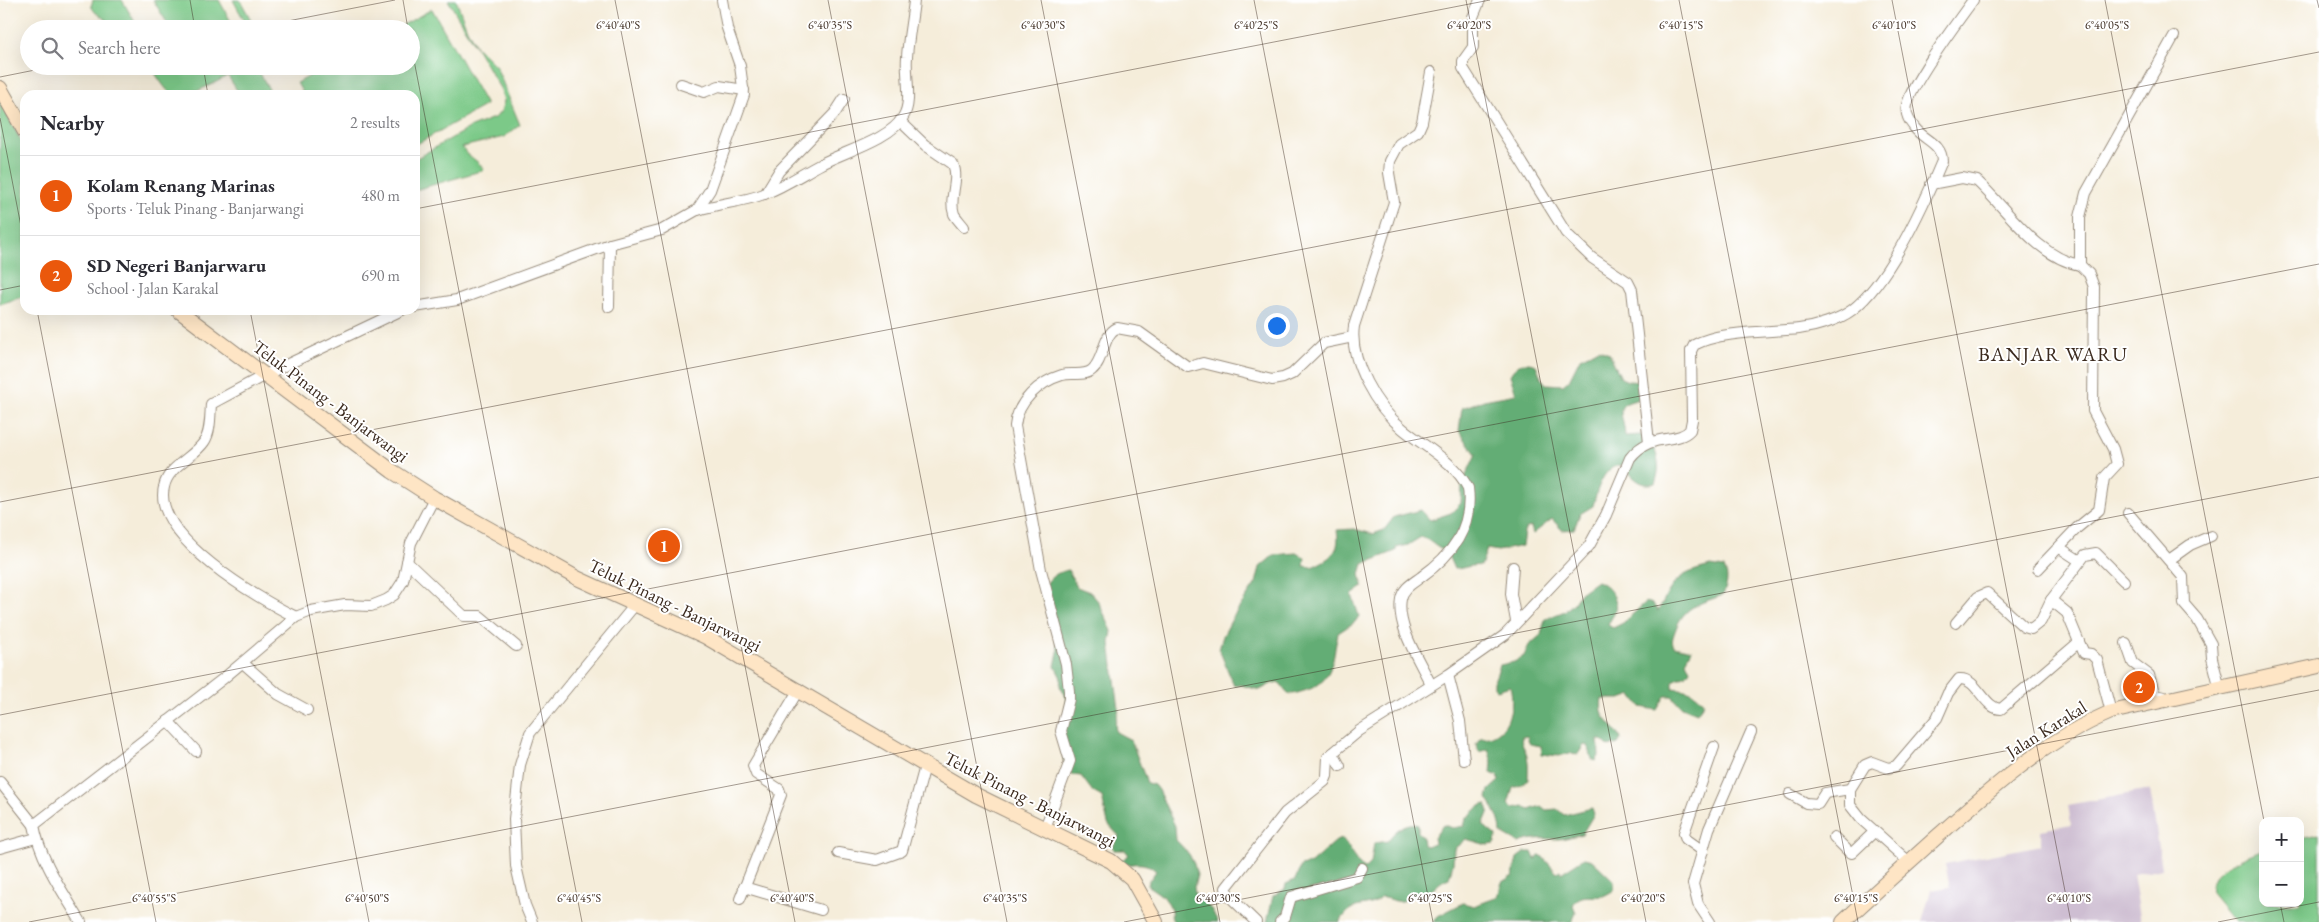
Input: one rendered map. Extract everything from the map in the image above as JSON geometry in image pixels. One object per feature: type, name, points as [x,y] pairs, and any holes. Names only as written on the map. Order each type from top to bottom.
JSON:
[{"type":"main road","points":[[0,88],[20,123]]},
{"type":"main road","name":"Teluk Pinang - Banjarwangi","points":[[185,315],[392,471],[434,498],[577,578],[634,606],[706,637],[799,689],[976,795],[1045,828],[1120,868],[1132,879],[1156,922]]},
{"type":"main road","name":"Jalan Karakal","points":[[1843,922],[1988,791],[2023,764],[2087,723],[2112,712],[2319,666]]},
{"type":"street","points":[[697,210],[710,190],[743,101],[744,90],[737,56],[727,28],[722,0]]},
{"type":"street","points":[[1480,0],[1473,17],[1473,47],[1463,61],[1463,68],[1566,233],[1586,253],[1628,282],[1632,290],[1649,442]]},
{"type":"street","points":[[1256,922],[1228,895],[1226,888],[1285,813],[1325,781],[1327,776],[1327,760],[1333,753],[1359,731],[1448,675],[1504,635],[1589,546],[1609,510],[1630,458],[1636,450],[1649,442],[1683,435],[1690,430],[1692,420],[1691,351],[1694,345],[1751,332],[1804,328],[1831,320],[1852,310],[1868,295],[1895,255],[1942,161],[1941,152],[1935,144],[1915,129],[1906,112],[1907,106],[1923,75],[1973,0]]},
{"type":"street","points":[[420,306],[457,300],[610,244],[662,230],[697,210],[765,194],[870,142],[904,117],[907,100],[907,56],[914,1]]},
{"type":"street","points":[[2080,266],[2080,224],[2086,193],[2174,36]]},
{"type":"street","points":[[1431,72],[1420,127],[1399,144],[1390,161],[1389,173],[1394,202],[1352,336],[1361,371],[1367,384],[1392,418],[1458,474],[1468,488],[1466,522],[1460,539],[1444,559],[1407,587],[1401,599],[1402,616],[1406,631],[1431,685]]},
{"type":"street","points":[[681,84],[704,92],[719,86],[744,90]]},
{"type":"street","points":[[765,194],[779,171],[835,112],[844,99]]},
{"type":"street","points":[[900,121],[925,145],[953,164],[956,170],[952,203],[954,214],[964,227]]},
{"type":"street","points":[[1931,184],[1962,178],[1977,182],[2043,248],[2063,261],[2080,266],[2089,274],[2094,287],[2093,411],[2118,461],[2104,478],[2099,510],[2077,528],[2038,569]]},
{"type":"street","points":[[609,307],[610,244]]},
{"type":"street","points":[[296,617],[241,586],[190,545],[170,516],[163,499],[164,486],[168,476],[205,441],[211,404],[265,375],[391,315]]},
{"type":"street","points":[[1045,828],[1070,760],[1061,731],[1069,699],[1069,691],[1066,664],[1041,570],[1015,426],[1020,407],[1035,390],[1046,382],[1062,375],[1085,374],[1091,371],[1099,363],[1110,333],[1117,328],[1139,332],[1188,367],[1203,364],[1272,380],[1292,374],[1324,343],[1352,336]]},
{"type":"street","points":[[34,825],[242,663],[296,617],[312,610],[345,605],[371,606],[379,604],[400,588],[411,543],[434,498]]},
{"type":"street","points":[[2128,513],[2184,580],[2185,608],[2197,619],[2211,644],[2212,658],[2220,689]]},
{"type":"street","points":[[2169,560],[2184,549],[2211,536]]},
{"type":"street","points":[[2060,548],[2080,561]]},
{"type":"street","points":[[1956,623],[1978,596],[1987,593],[2024,627],[2030,629],[2041,620],[2051,600],[2080,561],[2088,554],[2096,553],[2124,581]]},
{"type":"street","points":[[407,562],[464,616],[480,616],[516,646]]},
{"type":"street","points":[[1513,567],[1511,594],[1516,622]]},
{"type":"street","points":[[2051,600],[2067,613],[2084,653],[2091,654],[2097,660],[2112,712]]},
{"type":"street","points":[[532,922],[525,905],[516,866],[514,818],[520,765],[530,733],[634,606]]},
{"type":"street","points":[[1909,862],[1874,832],[1850,805],[1850,789],[1868,762],[1888,768],[1896,766],[1937,718],[1948,693],[1959,679],[1968,681],[1996,709],[2004,708],[2079,642]]},
{"type":"street","points":[[2126,643],[2135,666],[2149,675],[2155,695],[2164,697],[2166,700]]},
{"type":"street","points":[[242,663],[278,694],[307,710]]},
{"type":"street","points":[[1448,675],[1460,721],[1464,760]]},
{"type":"street","points":[[740,900],[781,795],[780,789],[756,774],[753,766],[799,689]]},
{"type":"street","points":[[168,721],[196,751]]},
{"type":"street","points":[[1710,922],[1698,904],[1693,884],[1710,829],[1751,732]]},
{"type":"street","points":[[1703,852],[1686,839],[1684,833],[1714,747]]},
{"type":"street","points":[[1333,753],[1340,766]]},
{"type":"street","points":[[838,853],[877,860],[902,851],[925,766]]},
{"type":"street","points":[[0,782],[34,825],[36,838],[47,862],[81,922]]},
{"type":"street","points":[[1790,794],[1813,805],[1818,804],[1826,793],[1850,789]]},
{"type":"street","points":[[1834,837],[1852,853],[1874,832]]},
{"type":"street","points":[[0,848],[36,838]]},
{"type":"street","points":[[1280,922],[1286,918],[1291,897],[1357,876],[1362,868]]},
{"type":"street","points":[[744,887],[821,910]]},
{"type":"shaded area","points":[[2150,790],[2162,868],[2133,874],[2141,922],[1922,922],[1931,890],[1950,887],[1945,864],[2041,845],[2041,830],[2071,824],[2068,805]]},
{"type":"green space","points":[[93,0],[122,0],[134,20],[106,20],[95,12],[91,6]]},
{"type":"green space","points":[[153,0],[219,0],[230,20],[165,20]]},
{"type":"green space","points":[[233,0],[240,0],[251,20],[244,20]]},
{"type":"green space","points":[[448,0],[456,0],[476,46],[496,66],[520,125],[504,137],[462,147],[484,170],[420,189],[420,156],[471,127],[496,117],[501,111],[504,101],[501,90]]},
{"type":"green space","points":[[432,9],[486,105],[420,142],[420,90],[301,90],[297,83],[312,75],[420,75],[420,20],[412,20]]},
{"type":"green space","points":[[156,75],[261,75],[269,90],[237,90],[228,76],[198,90],[166,89]]},
{"type":"green space","points":[[0,102],[20,139],[20,298],[0,304]]},
{"type":"green space","points":[[1599,349],[1609,353],[1621,378],[1628,381],[1643,382],[1645,398],[1627,403],[1623,406],[1621,414],[1625,436],[1642,435],[1655,451],[1658,470],[1655,483],[1644,484],[1622,465],[1615,466],[1610,469],[1602,480],[1593,506],[1580,514],[1574,529],[1562,530],[1552,519],[1533,534],[1531,527],[1527,528],[1524,532],[1522,546],[1498,551],[1487,549],[1481,566],[1454,569],[1446,551],[1421,537],[1408,545],[1396,548],[1396,551],[1363,564],[1360,574],[1363,587],[1352,595],[1359,616],[1355,622],[1338,633],[1333,661],[1321,682],[1314,687],[1292,694],[1288,693],[1278,682],[1260,690],[1241,685],[1234,686],[1219,649],[1223,636],[1233,617],[1256,583],[1260,567],[1274,555],[1296,553],[1305,557],[1304,566],[1312,567],[1324,561],[1336,549],[1337,530],[1354,529],[1373,534],[1384,530],[1394,517],[1421,510],[1430,520],[1451,513],[1461,503],[1462,484],[1476,454],[1459,431],[1462,408],[1484,400],[1516,394],[1510,375],[1518,366],[1524,363],[1536,365],[1541,378],[1546,384],[1563,385],[1569,380],[1580,358]]},
{"type":"green space","points":[[1711,566],[1724,568],[1726,571],[1727,581],[1723,595],[1700,603],[1688,611],[1679,622],[1673,639],[1674,646],[1692,650],[1686,661],[1690,670],[1686,675],[1673,681],[1673,688],[1690,692],[1701,699],[1704,703],[1697,713],[1682,707],[1672,696],[1665,696],[1657,710],[1641,707],[1632,695],[1621,699],[1602,699],[1601,706],[1604,717],[1621,739],[1618,744],[1609,747],[1602,740],[1598,740],[1599,756],[1596,761],[1592,759],[1588,746],[1584,745],[1578,754],[1570,753],[1559,756],[1542,754],[1541,746],[1530,744],[1527,736],[1522,737],[1522,743],[1528,759],[1528,779],[1521,785],[1513,788],[1508,804],[1513,808],[1524,806],[1529,810],[1541,806],[1546,810],[1557,809],[1564,815],[1592,808],[1594,814],[1582,834],[1564,838],[1534,839],[1519,843],[1501,833],[1498,818],[1487,798],[1489,790],[1499,781],[1498,776],[1491,773],[1492,762],[1488,749],[1479,752],[1476,744],[1480,738],[1489,737],[1503,728],[1510,712],[1512,695],[1510,686],[1497,690],[1494,687],[1494,681],[1500,665],[1514,662],[1524,656],[1529,645],[1541,635],[1545,619],[1565,611],[1574,603],[1580,593],[1597,581],[1608,589],[1616,601],[1616,610],[1608,625],[1613,628],[1623,623],[1646,602],[1653,604],[1658,611],[1677,580],[1690,572]]},
{"type":"green space","points":[[1068,570],[1077,587],[1090,592],[1098,601],[1112,631],[1110,643],[1119,709],[1115,723],[1116,732],[1131,740],[1147,783],[1154,785],[1158,790],[1175,826],[1176,840],[1189,854],[1194,864],[1197,875],[1194,887],[1195,894],[1211,909],[1218,922],[1174,922],[1168,902],[1148,886],[1156,871],[1145,865],[1125,865],[1121,861],[1129,855],[1125,850],[1114,850],[1113,847],[1119,836],[1108,824],[1102,797],[1093,792],[1081,776],[1072,775],[1065,764],[1060,745],[1067,699],[1060,686],[1061,678],[1055,666],[1058,652],[1052,606],[1044,601],[1044,589],[1049,580],[1062,571]]},
{"type":"green space","points":[[1486,804],[1489,811],[1483,825],[1496,836],[1495,844],[1487,845],[1466,839],[1454,849],[1453,864],[1449,878],[1431,890],[1401,901],[1382,897],[1372,904],[1356,907],[1346,914],[1340,922],[1267,922],[1273,896],[1285,889],[1286,884],[1295,880],[1301,866],[1311,863],[1336,841],[1341,839],[1345,842],[1358,863],[1365,869],[1371,863],[1374,843],[1388,841],[1393,834],[1405,825],[1418,825],[1418,832],[1422,836],[1423,845],[1426,846],[1435,843],[1434,838],[1443,825],[1453,828],[1464,826],[1466,818],[1480,806]]},
{"type":"green space","points":[[2319,834],[2319,922],[2235,922],[2211,893],[2214,877],[2228,865],[2259,851],[2259,907],[2304,907],[2304,837]]},
{"type":"green space","points":[[1525,852],[1532,852],[1535,859],[1541,855],[1557,873],[1560,871],[1561,873],[1584,858],[1592,860],[1614,881],[1614,890],[1603,896],[1579,898],[1573,905],[1576,913],[1572,922],[1433,922],[1438,916],[1463,903],[1474,906],[1498,897],[1502,882],[1513,876],[1517,858]]},
{"type":"place","name":"Kolam Renang Marinas","points":[[664,546]]},
{"type":"place","name":"SD Negeri Banjarwaru","points":[[2139,687]]},
{"type":"district","name":"BANJAR WARU","points":[[2053,354]]}]
